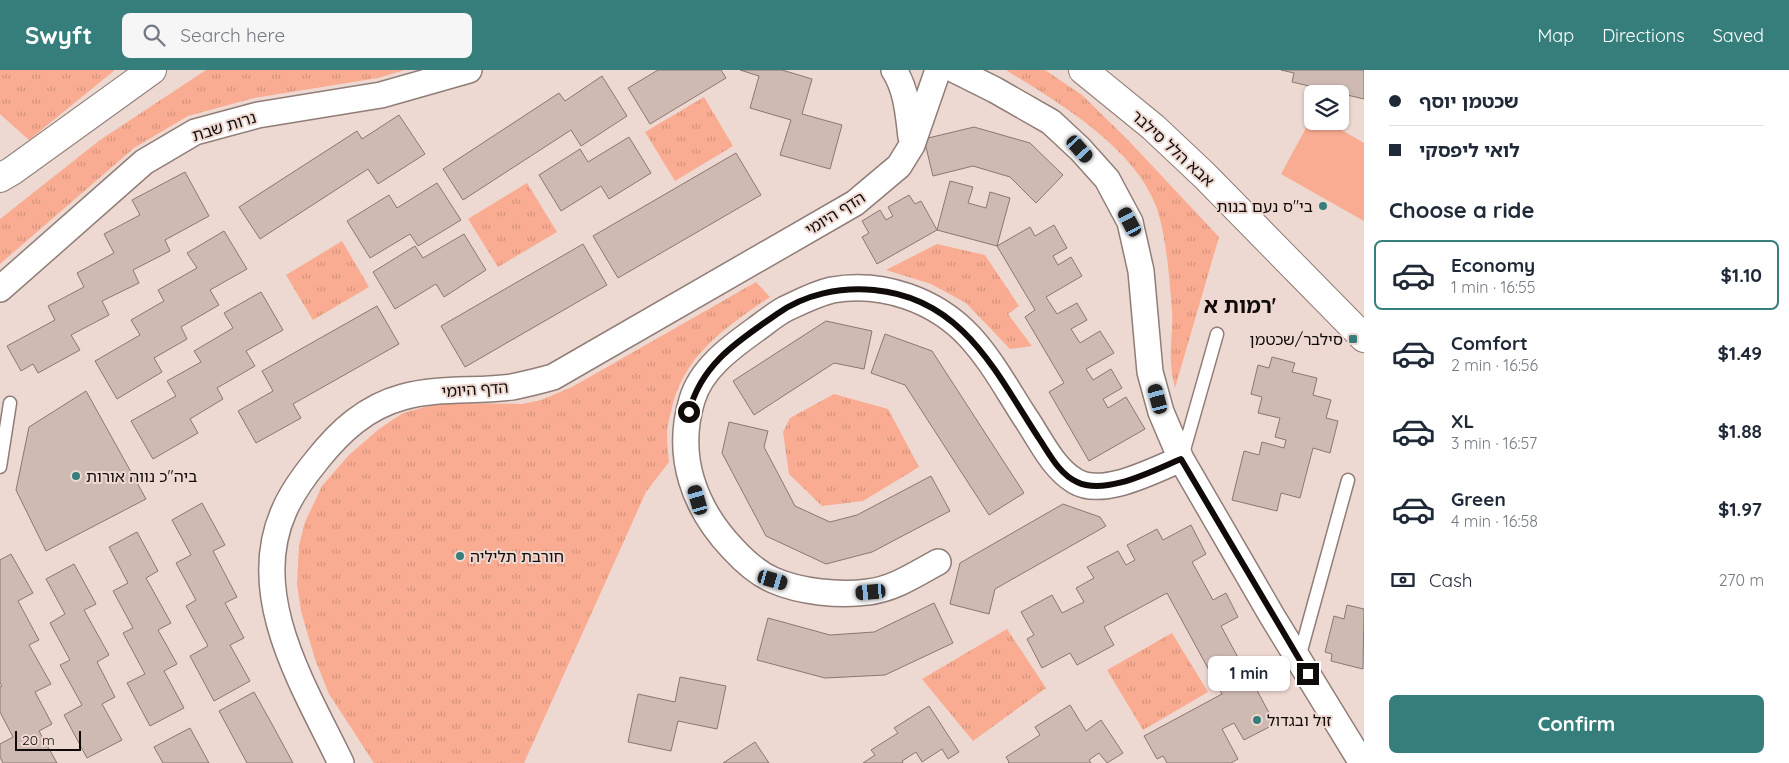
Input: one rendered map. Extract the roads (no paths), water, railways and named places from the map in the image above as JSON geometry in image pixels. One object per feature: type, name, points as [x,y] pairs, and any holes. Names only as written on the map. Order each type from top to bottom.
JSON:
[{"type":"street","points":[[0,178],[152,70]]},
{"type":"street","points":[[438,75],[469,70]]},
{"type":"street","points":[[894,70],[901,82],[907,104],[912,145]]},
{"type":"street","name":"הדף היומי","points":[[342,763],[289,654],[278,620],[273,593],[272,568],[274,545],[283,512],[306,473],[345,428],[362,415],[382,404],[404,397],[436,392],[511,387],[553,377],[855,203],[899,166],[912,145],[938,70]]},
{"type":"street","points":[[955,70],[995,90],[1050,122],[1080,149],[1107,179],[1130,222],[1141,271],[1150,372],[1161,412],[1181,459],[1362,763]]},
{"type":"street","name":"אבא הלל סילבר","points":[[1088,71],[1204,175],[1364,338]]},
{"type":"street","name":"נרות שבת","points":[[0,289],[144,162],[195,132],[258,115],[381,95],[438,75]]},
{"type":"street","points":[[0,171],[34,155]]},
{"type":"street","points":[[938,562],[895,585],[871,592],[844,594],[804,589],[773,580],[747,565],[718,533],[698,500],[687,461],[685,428],[693,397],[705,374],[726,350],[780,312],[809,297],[832,290],[858,288],[889,291],[919,300],[947,316],[970,338],[989,362],[1059,468],[1077,482],[1091,486],[1109,486],[1181,459]]},
{"type":"lane","points":[[1181,459],[1217,334]]},
{"type":"lane","points":[[0,467],[10,403]]},
{"type":"lane","points":[[1299,660],[1348,480]]},
{"type":"place","name":"בי\"ס נעם בנות","points":[[1323,206]]},
{"type":"place","name":"סילבר/שכטמן","points":[[1353,339]]},
{"type":"place","name":"ביה\"כ נווה אורות","points":[[76,476]]},
{"type":"place","name":"חורבת תליליה","points":[[460,556]]},
{"type":"place","name":"זול ובגדול","points":[[1257,720]]},
{"type":"district","name":"רמות א'","points":[[1240,306]]}]
